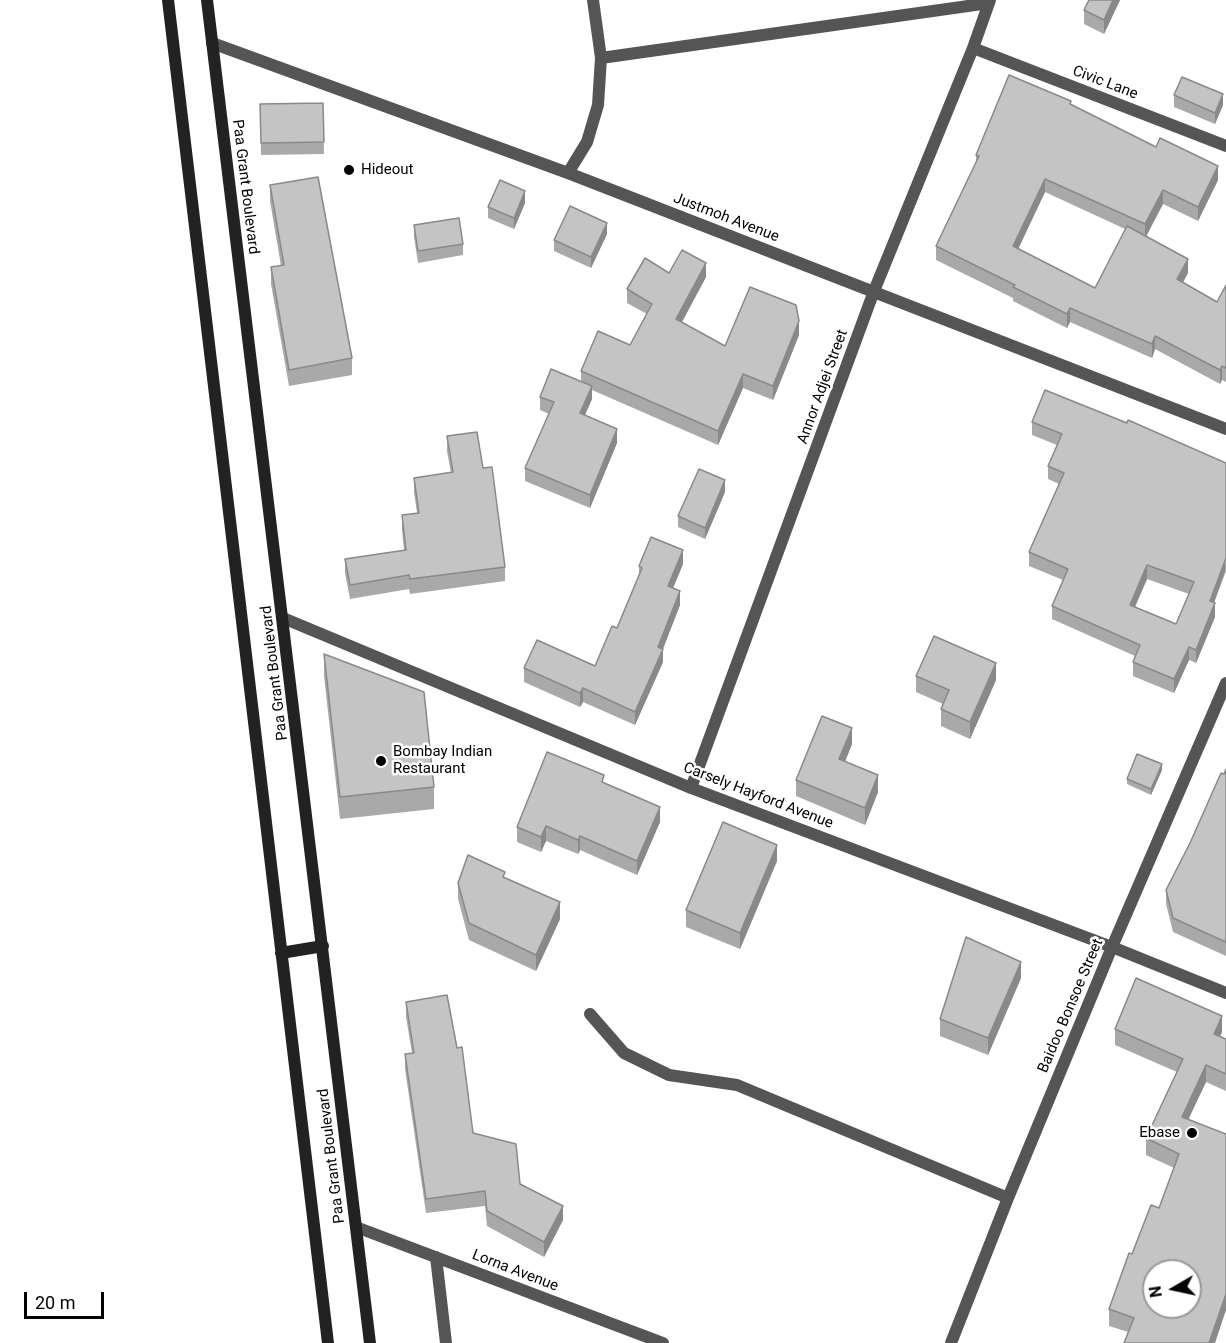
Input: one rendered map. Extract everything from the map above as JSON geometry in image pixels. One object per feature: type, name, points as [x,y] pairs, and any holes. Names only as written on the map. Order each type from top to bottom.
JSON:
[{"type":"main road","name":"Paa Grant Boulevard","points":[[168,0],[328,1343]]},
{"type":"main road","name":"Paa Grant Boulevard","points":[[207,0],[370,1343]]},
{"type":"main road","points":[[281,953],[323,946]]},
{"type":"street","points":[[568,173],[587,142],[598,105],[601,58],[593,0]]},
{"type":"street","points":[[601,58],[989,2]]},
{"type":"street","name":"Annor Adjei Street","points":[[691,788],[874,291],[973,48],[989,2]]},
{"type":"street","name":"Justmoh Avenue","points":[[212,43],[568,173],[1226,429]]},
{"type":"street","name":"Civic Lane","points":[[973,48],[1226,146]]},
{"type":"street","name":"Carsely Hayford Avenue","points":[[283,618],[691,788],[1112,946],[1226,993]]},
{"type":"street","name":"Baidoo Bonsoe Street","points":[[951,1343],[1112,946],[1226,683]]},
{"type":"street","points":[[590,1014],[624,1053],[669,1075],[737,1085],[1008,1198]]},
{"type":"street","name":"Lorna Avenue","points":[[356,1227],[663,1343]]},
{"type":"street","points":[[436,1257],[446,1343]]},
{"type":"building","points":[[1089,0],[1113,0],[1104,20],[1084,10]]},
{"type":"building","points":[[1009,75],[1071,101],[1070,104],[1156,147],[1160,138],[1218,166],[1198,207],[1163,190],[1145,224],[1045,179],[1013,246],[1095,288],[1127,226],[1188,259],[1177,279],[1217,302],[1226,285],[1226,368],[1222,366],[1220,370],[1155,336],[1152,344],[1070,308],[1067,314],[936,246],[979,156],[976,155]]},
{"type":"building","points":[[1182,77],[1223,94],[1215,113],[1174,95]]},
{"type":"building","points":[[323,103],[324,142],[261,143],[260,104]]},
{"type":"building","points":[[318,177],[352,358],[289,370],[271,267],[284,265],[270,185]]},
{"type":"building","points":[[500,180],[525,191],[514,218],[488,207]]},
{"type":"building","points":[[570,206],[607,223],[591,257],[554,240]]},
{"type":"building","points":[[459,218],[463,244],[418,251],[414,225]]},
{"type":"building","points":[[682,250],[706,263],[676,319],[725,346],[750,287],[796,305],[799,321],[773,386],[743,374],[718,431],[581,371],[598,331],[630,345],[652,304],[627,289],[645,258],[669,273]]},
{"type":"building","points":[[551,369],[592,386],[580,413],[617,429],[590,495],[525,468],[554,402],[540,397]]},
{"type":"building","points":[[1045,390],[1127,423],[1128,420],[1226,463],[1226,558],[1210,601],[1215,603],[1196,650],[1189,647],[1174,679],[1133,662],[1140,645],[1052,606],[1068,569],[1029,552],[1064,473],[1048,466],[1062,434],[1032,422]],"holes":[[[1147,565],[1194,582],[1176,624],[1130,605]]]},
{"type":"building","points":[[477,432],[483,468],[492,467],[505,567],[410,579],[409,575],[350,585],[345,559],[406,550],[402,515],[419,513],[414,478],[453,472],[447,436]]},
{"type":"building","points":[[699,469],[725,480],[705,528],[678,516]]},
{"type":"building","points":[[651,537],[683,550],[668,586],[680,591],[658,647],[663,649],[635,712],[583,688],[580,693],[524,668],[537,640],[595,666],[612,626],[617,628],[642,568],[639,566]]},
{"type":"building","points":[[934,636],[996,663],[970,722],[941,709],[949,690],[916,676]]},
{"type":"building","name":"Bombay Indian Restaurant","points":[[324,654],[424,692],[434,787],[340,797]]},
{"type":"building","points":[[822,716],[852,728],[839,759],[878,775],[865,808],[796,780]]},
{"type":"building","points":[[547,752],[604,775],[602,782],[660,807],[637,861],[580,836],[578,840],[546,826],[541,837],[517,827]]},
{"type":"building","points":[[1137,754],[1162,764],[1151,789],[1127,779]]},
{"type":"building","points":[[1226,769],[1226,942],[1173,918],[1166,890],[1221,773],[1224,774]]},
{"type":"building","points":[[723,822],[777,845],[740,933],[686,910]]},
{"type":"building","points":[[468,855],[505,872],[503,877],[560,902],[536,955],[469,923],[458,883]]},
{"type":"building","points":[[966,937],[1021,962],[988,1038],[940,1019]]},
{"type":"building","points":[[1136,978],[1222,1016],[1214,1034],[1226,1039],[1226,1074],[1206,1065],[1182,1117],[1226,1134],[1226,1294],[1209,1343],[1124,1343],[1134,1318],[1109,1309],[1129,1253],[1132,1254],[1151,1205],[1159,1208],[1179,1154],[1146,1138],[1183,1059],[1115,1029]]},
{"type":"building","points":[[447,995],[457,1048],[462,1047],[473,1133],[516,1144],[520,1184],[563,1206],[544,1242],[487,1211],[485,1191],[426,1199],[405,1054],[414,1053],[406,1002]]},
{"type":"place","name":"Hideout","points":[[349,170]]},
{"type":"place","name":"Bombay Indian Restaurant","points":[[381,761]]},
{"type":"place","name":"Ebase","points":[[1192,1133]]}]
